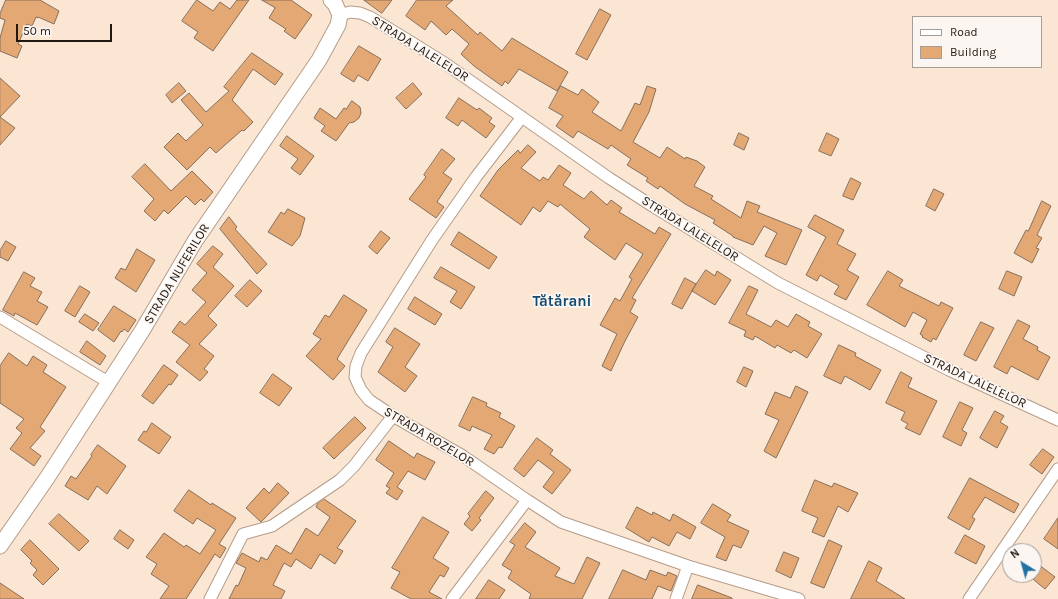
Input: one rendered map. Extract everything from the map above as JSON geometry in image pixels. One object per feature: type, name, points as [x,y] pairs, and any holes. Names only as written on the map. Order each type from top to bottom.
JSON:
[{"type":"main road","points":[[331,0],[335,4],[340,15]]},
{"type":"main road","name":"STRADA NUFERILOR","points":[[0,546],[47,478],[142,331],[195,241],[318,60],[338,25],[340,15]]},
{"type":"street","name":"STRADA LALELELOR","points":[[340,15],[350,12],[360,13],[370,17],[446,64],[654,207],[778,282],[948,370],[1058,420]]},
{"type":"street","name":"STRADA ROZELOR","points":[[522,117],[476,177],[432,240],[361,353],[356,366],[355,377],[361,390],[369,400],[393,416],[463,456],[561,522],[688,566],[799,599]]},
{"type":"street","points":[[0,316],[108,382]]},
{"type":"street","points":[[210,599],[243,534],[272,526],[340,480],[354,466],[393,416]]},
{"type":"street","points":[[970,599],[1058,469]]},
{"type":"street","points":[[452,599],[527,500]]},
{"type":"street","points":[[676,599],[688,566]]},
{"type":"building","points":[[6,0],[40,0],[59,11],[54,24],[36,17],[32,26],[27,24],[18,44],[22,46],[17,58],[0,51],[0,38],[5,20],[0,18],[0,14]]},
{"type":"building","points":[[197,0],[213,11],[220,2],[230,9],[237,0],[249,0],[213,51],[194,38],[198,32],[182,21]]},
{"type":"building","points":[[262,0],[291,0],[312,15],[295,39],[284,31],[286,29],[269,18],[275,8]]},
{"type":"building","points":[[364,0],[392,0],[382,13]]},
{"type":"building","points":[[417,0],[453,0],[446,6],[478,35],[480,32],[502,51],[512,38],[568,72],[557,91],[519,69],[508,84],[505,81],[502,86],[474,66],[461,54],[469,44],[452,29],[446,35],[431,21],[425,30],[406,16]]},
{"type":"building","points":[[600,9],[611,15],[587,60],[576,54]]},
{"type":"building","points":[[359,46],[381,59],[368,81],[358,75],[354,82],[341,74]]},
{"type":"building","points":[[252,53],[283,74],[275,85],[253,69],[232,100],[253,122],[216,153],[210,147],[187,170],[164,147],[178,133],[186,141],[203,125],[181,100],[189,93],[206,112],[229,91],[224,87]]},
{"type":"building","points":[[0,78],[20,96],[0,117]]},
{"type":"building","points":[[179,83],[186,91],[172,103],[166,95]]},
{"type":"building","points":[[413,83],[422,94],[406,109],[396,98]]},
{"type":"building","points":[[561,86],[578,95],[582,89],[599,102],[592,112],[621,131],[635,103],[640,105],[647,86],[656,89],[649,112],[633,142],[660,158],[667,147],[685,159],[686,157],[697,161],[705,167],[694,186],[713,196],[711,199],[741,218],[747,201],[760,206],[757,212],[802,230],[786,265],[765,256],[777,233],[764,226],[753,245],[733,237],[713,223],[715,220],[685,204],[660,186],[658,189],[646,181],[648,178],[627,165],[631,159],[611,145],[608,149],[578,131],[573,138],[556,126],[563,116],[549,108]]},
{"type":"building","points":[[459,98],[477,110],[479,108],[492,118],[489,122],[495,126],[486,138],[462,120],[458,126],[446,118]]},
{"type":"building","points":[[352,101],[360,107],[361,113],[359,118],[354,122],[349,123],[336,141],[321,131],[325,126],[314,118],[320,108],[336,119],[344,108],[346,109]]},
{"type":"building","points":[[0,117],[15,128],[0,145]]},
{"type":"building","points":[[739,133],[749,138],[744,150],[734,145]]},
{"type":"building","points":[[827,133],[839,139],[831,156],[819,151]]},
{"type":"building","points":[[287,136],[314,156],[300,175],[291,168],[298,159],[280,146]]},
{"type":"building","points":[[528,145],[536,152],[521,168],[540,181],[543,177],[548,180],[559,165],[571,173],[563,185],[584,199],[591,191],[607,205],[611,200],[622,208],[619,212],[655,234],[659,227],[671,234],[632,298],[636,300],[630,312],[638,317],[611,371],[602,366],[617,334],[600,325],[615,298],[620,301],[632,279],[629,277],[643,254],[626,243],[615,260],[584,237],[590,229],[560,204],[558,207],[548,201],[540,212],[533,207],[521,225],[480,196],[498,170],[518,150],[520,153]]},
{"type":"building","points":[[442,149],[455,159],[443,173],[452,179],[437,202],[444,207],[436,218],[409,199],[426,177],[424,175]]},
{"type":"building","points":[[145,164],[171,191],[192,171],[213,192],[204,202],[201,199],[195,205],[186,196],[168,214],[164,210],[155,221],[144,211],[154,199],[132,177]]},
{"type":"building","points":[[851,178],[861,183],[853,200],[843,196]]},
{"type":"building","points":[[934,189],[944,194],[935,211],[926,206]]},
{"type":"building","points":[[1042,201],[1051,206],[1037,235],[1042,238],[1036,248],[1039,249],[1032,263],[1014,253],[1026,230],[1028,231]]},
{"type":"building","points":[[288,209],[305,218],[300,236],[292,246],[268,232],[281,212],[284,214]]},
{"type":"building","points":[[815,215],[844,230],[837,244],[856,254],[847,270],[859,277],[846,300],[834,294],[839,286],[820,275],[817,281],[806,275],[826,237],[808,227]]},
{"type":"building","points":[[229,217],[237,227],[235,229],[267,264],[257,274],[220,229]]},
{"type":"building","points":[[381,231],[390,238],[377,254],[369,247]]},
{"type":"building","points":[[459,232],[497,257],[489,269],[451,245]]},
{"type":"building","points":[[6,241],[16,247],[8,261],[0,257],[0,251]]},
{"type":"building","points":[[213,246],[223,254],[213,267],[234,286],[208,316],[217,325],[199,344],[214,356],[204,369],[208,372],[200,381],[176,362],[190,345],[172,332],[180,321],[185,325],[206,302],[192,290],[207,273],[197,264]]},
{"type":"building","points":[[137,249],[155,260],[136,292],[115,278],[121,268],[125,270]]},
{"type":"building","points":[[441,267],[475,287],[461,309],[450,302],[457,291],[434,278]]},
{"type":"building","points":[[706,270],[715,276],[717,271],[731,280],[715,305],[692,291]]},
{"type":"building","points":[[888,271],[903,280],[899,286],[939,306],[941,302],[953,308],[936,340],[933,338],[931,342],[922,337],[923,336],[920,334],[927,320],[913,312],[905,327],[867,305]]},
{"type":"building","points":[[1007,271],[1022,277],[1014,296],[999,289]]},
{"type":"building","points":[[24,272],[35,278],[30,286],[42,292],[37,301],[48,307],[37,325],[15,313],[14,316],[3,310]]},
{"type":"building","points":[[685,278],[696,284],[682,309],[672,304]]},
{"type":"building","points":[[250,280],[262,291],[247,307],[235,296]]},
{"type":"building","points":[[80,286],[90,292],[75,317],[65,311]]},
{"type":"building","points":[[749,286],[758,290],[746,314],[771,327],[776,320],[788,327],[796,314],[810,322],[808,326],[822,334],[807,358],[794,350],[791,353],[777,345],[775,348],[755,336],[753,340],[744,336],[746,331],[729,323]]},
{"type":"building","points":[[344,295],[367,310],[337,359],[345,366],[333,380],[306,356],[321,339],[313,334],[325,315],[329,317]]},
{"type":"building","points":[[415,297],[442,314],[435,325],[408,309]]},
{"type":"building","points":[[114,306],[136,320],[128,332],[124,329],[122,332],[121,331],[114,342],[98,330]]},
{"type":"building","points":[[85,314],[99,323],[93,331],[79,322]]},
{"type":"building","points":[[1018,320],[1030,326],[1023,339],[1038,347],[1037,350],[1050,357],[1038,380],[1011,366],[1007,374],[994,367]]},
{"type":"building","points":[[981,322],[994,328],[976,361],[964,355]]},
{"type":"building","points":[[395,328],[420,344],[405,367],[417,376],[405,392],[378,372],[393,347],[386,342]]},
{"type":"building","points":[[87,341],[106,356],[100,365],[80,352]]},
{"type":"building","points":[[839,345],[856,353],[855,356],[881,370],[870,390],[845,376],[841,384],[824,376]]},
{"type":"building","points":[[9,353],[27,366],[33,356],[47,365],[43,372],[66,387],[40,427],[45,431],[30,448],[41,456],[34,466],[10,449],[22,433],[16,428],[24,419],[0,403],[0,366]]},
{"type":"building","points":[[164,365],[178,375],[171,385],[169,384],[153,404],[142,396]]},
{"type":"building","points":[[744,367],[753,371],[746,387],[737,382]]},
{"type":"building","points":[[901,372],[912,378],[908,387],[937,401],[920,435],[905,428],[908,424],[901,420],[905,412],[886,403]]},
{"type":"building","points":[[273,374],[292,388],[279,406],[260,393]]},
{"type":"building","points":[[796,386],[808,392],[776,458],[764,451],[779,420],[765,414],[775,392],[790,398]]},
{"type":"building","points":[[473,397],[487,403],[486,406],[501,413],[499,417],[515,426],[502,448],[499,447],[494,454],[484,449],[492,435],[472,426],[470,431],[459,426]]},
{"type":"building","points":[[960,402],[973,408],[962,430],[967,433],[961,446],[943,437]]},
{"type":"building","points":[[995,411],[1004,416],[1000,422],[1008,427],[997,448],[980,438]]},
{"type":"building","points":[[355,417],[366,428],[334,459],[323,448]]},
{"type":"building","points":[[152,423],[171,437],[159,454],[138,440]]},
{"type":"building","points":[[537,438],[553,450],[550,454],[571,470],[552,494],[543,487],[554,472],[538,460],[524,477],[514,469]]},
{"type":"building","points":[[389,441],[414,458],[417,453],[435,462],[425,480],[408,471],[397,487],[403,491],[397,500],[386,493],[390,488],[386,486],[394,473],[376,460]]},
{"type":"building","points":[[98,445],[126,466],[107,494],[97,486],[88,500],[65,486],[71,476],[76,479]]},
{"type":"building","points":[[1043,449],[1054,457],[1042,474],[1030,465]]},
{"type":"building","points":[[970,478],[1019,504],[1014,513],[985,497],[972,517],[975,519],[969,530],[948,518]]},
{"type":"building","points":[[815,480],[832,487],[834,483],[858,493],[848,512],[838,506],[824,537],[812,532],[818,518],[802,511]]},
{"type":"building","points":[[278,483],[289,493],[261,522],[246,508],[264,488],[269,493]]},
{"type":"building","points":[[189,490],[211,505],[212,503],[236,518],[219,544],[226,548],[220,558],[215,554],[186,599],[160,599],[169,586],[151,574],[157,564],[146,557],[164,533],[184,547],[186,545],[200,554],[216,530],[197,518],[193,524],[174,511]]},
{"type":"building","points":[[486,491],[494,498],[479,518],[481,520],[472,531],[464,524],[470,516],[468,514]]},
{"type":"building","points":[[324,499],[356,521],[337,548],[343,551],[335,564],[320,554],[311,569],[296,559],[291,567],[284,563],[273,585],[285,591],[281,599],[229,599],[236,585],[238,586],[246,568],[236,563],[242,553],[259,562],[261,557],[267,560],[276,545],[291,554],[306,528],[318,536],[329,519],[330,517],[316,507],[318,503]]},
{"type":"building","points":[[713,504],[731,515],[727,521],[749,531],[741,548],[733,545],[726,561],[716,557],[725,537],[701,523]]},
{"type":"building","points":[[637,507],[652,515],[653,512],[670,521],[673,514],[696,527],[690,539],[677,532],[669,546],[652,537],[649,542],[626,528]]},
{"type":"building","points":[[59,514],[89,541],[79,551],[49,524]]},
{"type":"building","points":[[423,517],[449,532],[433,558],[449,568],[444,577],[440,575],[429,592],[442,599],[411,599],[391,588],[400,572],[392,568]]},
{"type":"building","points":[[1058,518],[1058,549],[1044,539]]},
{"type":"building","points":[[525,523],[536,532],[525,547],[560,568],[555,576],[574,584],[587,557],[600,563],[582,599],[529,599],[531,594],[508,578],[512,571],[502,565],[515,545],[510,542]]},
{"type":"building","points":[[120,530],[134,540],[128,549],[114,539]]},
{"type":"building","points":[[965,535],[985,546],[976,564],[955,553]]},
{"type":"building","points":[[30,540],[59,569],[43,585],[33,575],[37,570],[30,563],[32,561],[21,550]]},
{"type":"building","points":[[829,540],[842,546],[824,588],[811,583]]},
{"type":"building","points":[[784,552],[799,558],[791,578],[776,571]]},
{"type":"building","points":[[869,561],[882,568],[876,581],[905,599],[851,599]]},
{"type":"building","points":[[1042,567],[1055,577],[1045,589],[1038,583],[1042,583]]},
{"type":"building","points":[[623,570],[646,580],[650,570],[666,576],[668,572],[677,576],[671,591],[658,586],[652,599],[609,599]]},
{"type":"building","points":[[489,580],[505,590],[499,599],[476,599]]},
{"type":"building","points":[[0,583],[24,599],[0,599]]},
{"type":"building","points":[[698,585],[732,598],[732,599],[692,599]]},
{"type":"district","name":"Tătărani","points":[[562,302]]}]
